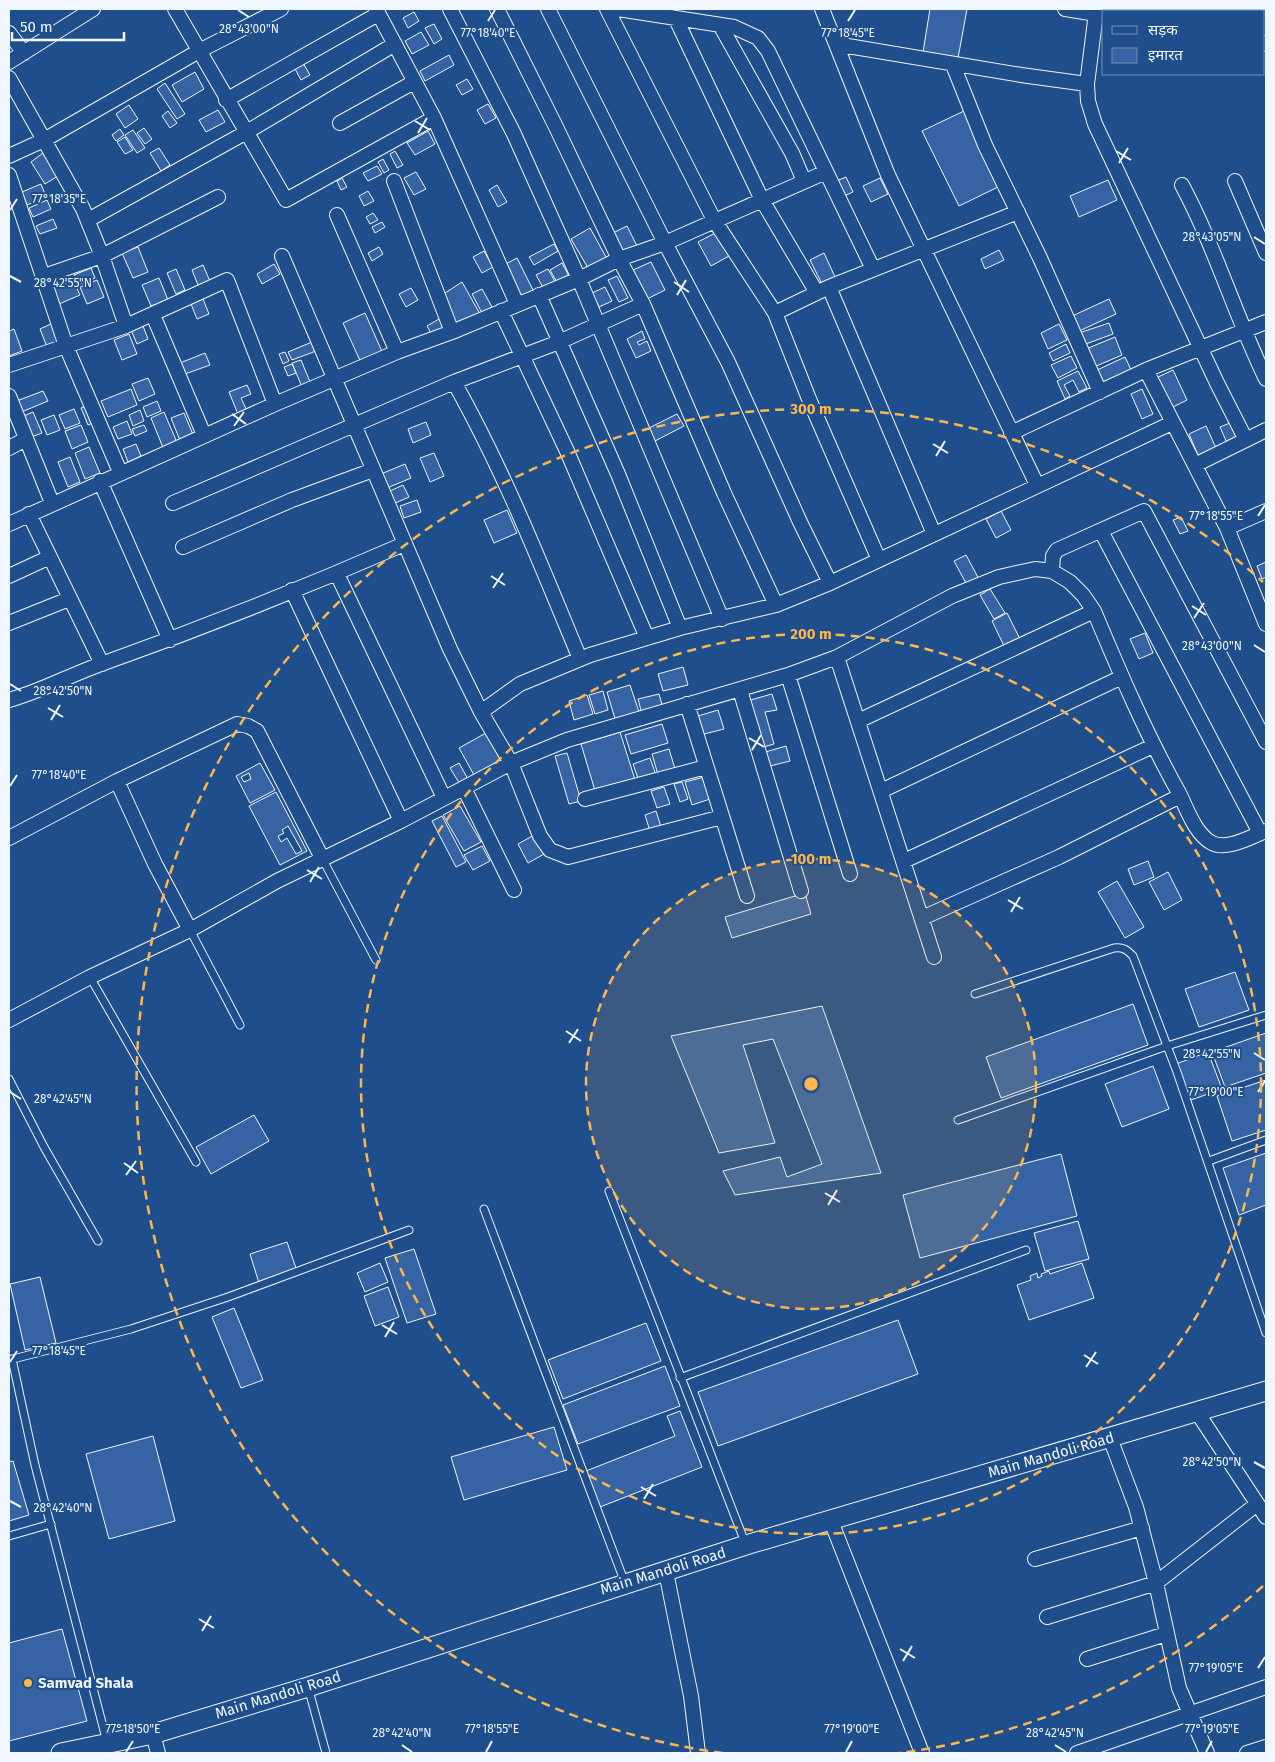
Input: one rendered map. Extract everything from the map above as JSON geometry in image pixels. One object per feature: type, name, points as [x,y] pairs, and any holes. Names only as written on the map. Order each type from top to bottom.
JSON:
[{"type":"street","points":[[9,62],[94,9]]},
{"type":"street","points":[[174,9],[286,200],[434,118]]},
{"type":"street","points":[[9,156],[44,140],[199,51],[282,9]]},
{"type":"street","points":[[450,9],[514,134],[579,278],[722,619]]},
{"type":"street","points":[[497,9],[619,259],[643,304],[724,493],[776,605]]},
{"type":"street","points":[[548,9],[665,243],[728,362],[800,522],[830,583]]},
{"type":"street","points":[[607,9],[714,220],[775,313],[809,399],[879,560]]},
{"type":"street","points":[[618,9],[720,25],[744,30],[758,38],[768,51],[873,269]]},
{"type":"street","points":[[822,9],[888,175],[1037,485]]},
{"type":"street","points":[[1066,9],[1100,14],[1087,84],[1088,101],[1095,124],[1200,348],[1246,440]]},
{"type":"street","points":[[226,100],[377,12],[434,118],[517,304]]},
{"type":"street","points":[[676,19],[762,200],[823,290],[934,534]]},
{"type":"street","points":[[720,25],[792,153],[804,181]]},
{"type":"street","points":[[9,33],[24,53]]},
{"type":"street","points":[[88,220],[245,133],[395,44]]},
{"type":"street","points":[[836,44],[1087,84]]},
{"type":"street","points":[[953,64],[985,145],[1018,212],[1100,392]]},
{"type":"street","points":[[9,78],[88,220],[126,326]]},
{"type":"street","points":[[340,123],[414,82]]},
{"type":"street","points":[[9,524],[100,481],[275,404],[336,380],[397,352],[452,332],[619,259],[665,243],[826,172]]},
{"type":"street","points":[[9,175],[66,346],[120,472]]},
{"type":"street","points":[[1235,180],[1266,254]]},
{"type":"street","points":[[394,181],[452,332]]},
{"type":"street","points":[[1182,185],[1196,211],[1244,332],[1266,379]]},
{"type":"street","points":[[44,276],[102,256],[218,197]]},
{"type":"street","points":[[775,313],[873,269],[1018,212]]},
{"type":"street","points":[[337,215],[397,352]]},
{"type":"street","points":[[282,256],[404,544],[481,712],[511,762],[540,836],[550,850],[568,856],[585,853],[722,817]]},
{"type":"street","points":[[9,365],[126,326],[227,280],[275,404]]},
{"type":"street","points":[[539,295],[618,474],[680,628]]},
{"type":"street","points":[[173,503],[454,382],[559,342],[643,304]]},
{"type":"street","points":[[501,311],[566,451],[647,638]]},
{"type":"street","points":[[153,315],[204,435]]},
{"type":"street","points":[[1011,433],[1146,370],[1266,322]]},
{"type":"street","points":[[1146,370],[1261,599],[1266,624]]},
{"type":"street","points":[[454,382],[482,432],[507,484],[580,659]]},
{"type":"street","points":[[9,396],[52,503]]},
{"type":"street","points":[[481,712],[520,684],[580,659],[680,628],[776,605],[830,583],[1172,423]]},
{"type":"street","points":[[1195,465],[1266,430]]},
{"type":"street","points":[[9,448],[26,439]]},
{"type":"street","points":[[183,547],[283,503],[373,470]]},
{"type":"street","points":[[100,481],[170,640]]},
{"type":"street","points":[[1052,571],[1053,556],[1057,550],[1144,511],[1266,742]]},
{"type":"street","points":[[1227,528],[1266,511]]},
{"type":"street","points":[[29,514],[102,664]]},
{"type":"street","points":[[9,1020],[90,976],[190,930],[322,858],[401,821],[511,762],[567,740],[740,690],[837,657],[911,616],[974,586],[1035,569],[1052,571],[1070,582],[1083,595],[1094,611],[1153,746],[1196,826],[1205,838],[1214,844],[1232,844],[1263,832],[1101,531]]},
{"type":"street","points":[[9,700],[170,640],[292,590],[337,574],[404,544]]},
{"type":"street","points":[[9,576],[50,557]]},
{"type":"street","points":[[337,574],[444,798]]},
{"type":"street","points":[[292,590],[401,821]]},
{"type":"street","points":[[9,623],[69,599]]},
{"type":"street","points":[[858,721],[1094,611]]},
{"type":"street","points":[[837,657],[934,957]]},
{"type":"street","points":[[788,675],[850,874]]},
{"type":"street","points":[[881,791],[1122,677]]},
{"type":"street","points":[[740,690],[801,891]]},
{"type":"street","points":[[687,704],[747,896]]},
{"type":"street","points":[[9,838],[117,781],[238,724],[248,726],[257,731],[322,858]]},
{"type":"street","points":[[904,861],[1153,746]]},
{"type":"street","points":[[585,800],[706,767]]},
{"type":"street","points":[[117,781],[190,930]]},
{"type":"street","points":[[464,788],[514,890]]},
{"type":"street","points":[[922,918],[1059,856],[1180,796]]},
{"type":"street","name":"Main Mandoli Road","points":[[62,1753],[107,1742],[153,1734],[308,1687],[746,1545],[1197,1412],[1264,1395]]},
{"type":"street","points":[[1197,1412],[1266,1517]]},
{"type":"street","points":[[1110,1438],[1142,1528],[1179,1688],[1207,1753]]},
{"type":"street","points":[[1047,1616],[1156,1583],[1258,1504]]},
{"type":"street","points":[[831,1521],[922,1753]]},
{"type":"street","points":[[1035,1559],[1142,1528]]},
{"type":"street","points":[[666,1572],[686,1667],[698,1753]]},
{"type":"street","points":[[1087,1659],[1166,1634]]},
{"type":"street","points":[[1077,1753],[1266,1687]]},
{"type":"street","points":[[153,1734],[158,1753]]},
{"type":"street","points":[[1247,1753],[1266,1747]]},
{"type":"lane","points":[[322,858],[376,960]]},
{"type":"lane","points":[[190,930],[240,1025]]},
{"type":"lane","points":[[975,994],[1114,948],[1123,948],[1133,956],[1209,1161],[1266,1333]]},
{"type":"lane","points":[[90,976],[196,1162]]},
{"type":"lane","points":[[958,1120],[1167,1046],[1266,1015]]},
{"type":"lane","points":[[9,1079],[44,1146],[98,1241]]},
{"type":"lane","points":[[1209,1161],[1266,1140]]},
{"type":"lane","points":[[609,1191],[746,1545]]},
{"type":"lane","points":[[484,1209],[625,1583]]},
{"type":"lane","points":[[107,1742],[10,1359],[131,1329],[228,1297],[409,1230]]},
{"type":"lane","points":[[680,1378],[1026,1250]]},
{"type":"lane","points":[[9,1536],[51,1524]]},
{"type":"lane","points":[[308,1687],[326,1753]]},
{"type":"building","points":[[930,9],[967,9],[958,58],[923,52]]},
{"type":"building","points":[[414,12],[419,21],[408,28],[403,18]]},
{"type":"building","points":[[434,24],[442,39],[434,44],[425,28]]},
{"type":"building","points":[[421,32],[429,45],[412,54],[405,41]]},
{"type":"building","points":[[449,55],[454,65],[425,81],[420,71]]},
{"type":"building","points":[[303,63],[310,75],[301,80],[294,67]]},
{"type":"building","points":[[195,72],[204,89],[182,102],[172,85]]},
{"type":"building","points":[[467,79],[473,89],[462,95],[456,85]]},
{"type":"building","points":[[165,83],[185,114],[177,119],[157,89]]},
{"type":"building","points":[[488,104],[496,118],[485,124],[477,110]]},
{"type":"building","points":[[129,105],[138,119],[125,128],[116,114]]},
{"type":"building","points":[[218,110],[225,122],[206,132],[199,120]]},
{"type":"building","points":[[168,111],[177,123],[170,128],[162,116]]},
{"type":"building","points":[[964,111],[1000,186],[959,206],[922,131]]},
{"type":"building","points":[[144,128],[152,139],[145,144],[137,133]]},
{"type":"building","points":[[120,129],[124,135],[116,141],[112,135]]},
{"type":"building","points":[[133,130],[145,148],[137,153],[125,135]]},
{"type":"building","points":[[428,131],[435,144],[415,155],[407,143]]},
{"type":"building","points":[[125,137],[133,150],[125,154],[117,142]]},
{"type":"building","points":[[159,148],[170,165],[161,171],[150,153]]},
{"type":"building","points":[[395,151],[403,165],[397,168],[390,154]]},
{"type":"building","points":[[43,153],[58,176],[45,184],[31,162]]},
{"type":"building","points":[[383,159],[389,170],[384,173],[378,162]]},
{"type":"building","points":[[377,166],[382,174],[368,181],[363,173]]},
{"type":"building","points":[[416,172],[426,189],[414,195],[404,178]]},
{"type":"building","points":[[846,177],[853,192],[842,197],[834,182]]},
{"type":"building","points":[[342,178],[347,187],[341,190],[337,181]]},
{"type":"building","points":[[880,178],[888,194],[871,202],[863,186]]},
{"type":"building","points":[[1108,180],[1117,200],[1079,217],[1070,196]]},
{"type":"building","points":[[41,184],[46,197],[27,205],[22,192]]},
{"type":"building","points":[[497,185],[507,202],[498,207],[489,190]]},
{"type":"building","points":[[368,191],[374,201],[364,206],[359,196]]},
{"type":"building","points":[[47,200],[51,209],[33,217],[29,208]]},
{"type":"building","points":[[373,213],[378,220],[370,224],[366,217]]},
{"type":"building","points":[[53,219],[57,228],[40,234],[36,226]]},
{"type":"building","points":[[382,222],[385,227],[375,233],[372,227]]},
{"type":"building","points":[[627,226],[637,246],[621,253],[611,234]]},
{"type":"building","points":[[590,228],[606,257],[588,268],[571,239]]},
{"type":"building","points":[[717,232],[729,256],[711,266],[698,242]]},
{"type":"building","points":[[554,244],[558,251],[534,265],[529,257]]},
{"type":"building","points":[[138,247],[148,272],[133,278],[122,253]]},
{"type":"building","points":[[379,247],[383,254],[372,261],[368,253]]},
{"type":"building","points":[[999,250],[1004,260],[985,269],[981,259]]},
{"type":"building","points":[[484,251],[493,267],[482,273],[473,257]]},
{"type":"building","points":[[824,253],[835,277],[822,284],[810,260]]},
{"type":"building","points":[[517,258],[534,292],[521,299],[504,265]]},
{"type":"building","points":[[651,262],[665,290],[647,299],[633,270]]},
{"type":"building","points":[[562,263],[570,278],[558,284],[550,270]]},
{"type":"building","points":[[274,264],[280,274],[262,284],[257,274]]},
{"type":"building","points":[[203,265],[212,286],[200,290],[192,270]]},
{"type":"building","points":[[91,268],[95,278],[78,285],[74,275]]},
{"type":"building","points":[[176,269],[185,290],[176,294],[167,273]]},
{"type":"building","points":[[548,269],[557,285],[545,291],[536,275]]},
{"type":"building","points":[[617,276],[628,298],[619,302],[608,280]]},
{"type":"building","points":[[159,278],[168,300],[151,306],[142,285]]},
{"type":"building","points":[[73,280],[80,295],[59,304],[53,289]]},
{"type":"building","points":[[97,280],[104,297],[87,304],[80,287]]},
{"type":"building","points":[[462,282],[480,314],[455,323],[442,295]]},
{"type":"building","points":[[605,287],[612,301],[599,307],[592,293]]},
{"type":"building","points":[[411,288],[418,300],[406,307],[399,294]]},
{"type":"building","points":[[482,289],[492,307],[482,313],[472,294]]},
{"type":"building","points":[[203,299],[209,314],[197,319],[191,304]]},
{"type":"building","points":[[1109,299],[1116,314],[1077,332],[1070,317]]},
{"type":"building","points":[[365,313],[384,356],[362,365],[343,323]]},
{"type":"building","points":[[439,319],[445,330],[433,337],[427,326]]},
{"type":"building","points":[[53,323],[61,342],[47,347],[40,329]]},
{"type":"building","points":[[1109,323],[1113,334],[1083,345],[1079,333]]},
{"type":"building","points":[[1059,324],[1067,340],[1048,349],[1041,333]]},
{"type":"building","points":[[143,326],[148,339],[137,344],[131,330]]},
{"type":"building","points":[[14,329],[22,351],[9,356],[9,331]]},
{"type":"building","points":[[642,331],[645,339],[637,342],[639,345],[647,341],[651,351],[636,358],[627,339]]},
{"type":"building","points":[[129,334],[137,354],[122,360],[114,340]]},
{"type":"building","points":[[1115,337],[1122,355],[1094,367],[1086,349]]},
{"type":"building","points":[[312,342],[316,351],[292,360],[288,352]]},
{"type":"building","points":[[1066,344],[1070,353],[1053,361],[1049,353]]},
{"type":"building","points":[[285,352],[289,361],[283,364],[279,354]]},
{"type":"building","points":[[205,353],[210,365],[185,374],[180,363]]},
{"type":"building","points":[[1071,356],[1077,368],[1058,378],[1051,365]]},
{"type":"building","points":[[1125,357],[1133,374],[1102,387],[1095,371]]},
{"type":"building","points":[[301,360],[311,384],[302,387],[292,363]]},
{"type":"building","points":[[292,364],[296,373],[288,376],[284,367]]},
{"type":"building","points":[[1173,370],[1187,400],[1171,408],[1156,378]]},
{"type":"building","points":[[1078,371],[1087,388],[1079,392],[1073,380],[1064,385],[1070,396],[1065,399],[1057,381]]},
{"type":"building","points":[[148,378],[155,394],[139,401],[132,384]]},
{"type":"building","points":[[247,385],[251,394],[241,398],[249,415],[240,419],[229,392]]},
{"type":"building","points":[[131,389],[137,405],[108,417],[101,401]]},
{"type":"building","points":[[1142,389],[1153,414],[1142,419],[1131,394]]},
{"type":"building","points":[[43,391],[48,401],[19,413],[14,402]]},
{"type":"building","points":[[157,401],[161,411],[147,417],[143,407]]},
{"type":"building","points":[[90,404],[97,421],[88,425],[81,408]]},
{"type":"building","points":[[74,409],[80,423],[65,429],[59,415]]},
{"type":"building","points":[[140,410],[144,421],[133,426],[129,415]]},
{"type":"building","points":[[33,412],[42,433],[29,438],[21,417]]},
{"type":"building","points":[[164,412],[178,445],[164,450],[151,418]]},
{"type":"building","points":[[184,413],[194,437],[181,443],[171,418]]},
{"type":"building","points":[[677,414],[684,426],[655,441],[649,428]]},
{"type":"building","points":[[54,415],[60,430],[47,435],[41,420]]},
{"type":"building","points":[[127,421],[132,434],[118,439],[113,427]]},
{"type":"building","points":[[426,422],[431,435],[413,443],[408,429]]},
{"type":"building","points":[[1230,423],[1237,439],[1227,443],[1220,427]]},
{"type":"building","points":[[81,425],[88,442],[72,449],[65,431]]},
{"type":"building","points":[[144,425],[147,431],[135,436],[132,429]]},
{"type":"building","points":[[1206,426],[1216,448],[1198,455],[1189,434]]},
{"type":"building","points":[[136,444],[141,456],[128,462],[123,449]]},
{"type":"building","points":[[89,447],[100,473],[85,479],[75,453]]},
{"type":"building","points":[[434,453],[444,476],[430,482],[420,458]]},
{"type":"building","points":[[70,457],[80,482],[68,487],[58,462]]},
{"type":"building","points":[[405,464],[411,478],[387,488],[381,474]]},
{"type":"building","points":[[403,485],[409,497],[393,504],[388,492]]},
{"type":"building","points":[[417,500],[421,512],[404,518],[400,506]]},
{"type":"building","points":[[507,510],[517,533],[494,543],[484,520]]},
{"type":"building","points":[[1001,511],[1011,530],[996,538],[986,519]]},
{"type":"building","points":[[1181,517],[1188,531],[1180,534],[1173,520]]},
{"type":"building","points":[[966,555],[980,581],[968,587],[954,561]]},
{"type":"building","points":[[1266,562],[1266,577],[1262,579],[1257,566]]},
{"type":"building","points":[[990,589],[1005,613],[994,619],[980,595]]},
{"type":"building","points":[[1007,613],[1021,641],[1005,648],[992,621]]},
{"type":"building","points":[[1145,633],[1153,653],[1139,659],[1130,639]]},
{"type":"building","points":[[683,667],[688,685],[663,691],[658,674]]},
{"type":"building","points":[[630,685],[640,715],[616,722],[607,692]]},
{"type":"building","points":[[603,691],[608,710],[595,714],[589,695]]},
{"type":"building","points":[[659,694],[663,708],[642,714],[638,699]]},
{"type":"building","points":[[772,694],[777,710],[765,712],[774,744],[760,748],[747,701]]},
{"type":"building","points":[[587,695],[593,714],[574,720],[569,701]]},
{"type":"building","points":[[718,710],[724,729],[704,734],[698,716]]},
{"type":"building","points":[[662,724],[668,743],[631,754],[625,735]]},
{"type":"building","points":[[620,732],[636,783],[596,794],[581,744]]},
{"type":"building","points":[[486,733],[501,761],[474,775],[459,748]]},
{"type":"building","points":[[786,746],[790,761],[766,767],[762,753]]},
{"type":"building","points":[[669,749],[676,772],[659,778],[652,754]]},
{"type":"building","points":[[567,753],[581,801],[569,804],[555,756]]},
{"type":"building","points":[[650,758],[656,775],[639,781],[633,764]]},
{"type":"building","points":[[260,763],[275,790],[250,803],[236,776]],"holes":[[[249,773],[251,779],[244,782],[241,777]]]},
{"type":"building","points":[[459,763],[469,781],[461,786],[450,768]]},
{"type":"building","points":[[704,777],[710,799],[692,805],[685,782]]},
{"type":"building","points":[[682,782],[688,799],[680,802],[674,784]]},
{"type":"building","points":[[664,787],[670,804],[657,808],[651,791]]},
{"type":"building","points":[[276,792],[307,851],[280,865],[249,806]],"holes":[[[288,826],[302,851],[296,854],[287,838],[281,842],[278,836],[284,833],[282,830]]]},
{"type":"building","points":[[460,806],[481,842],[464,851],[443,815]]},
{"type":"building","points":[[656,811],[661,827],[650,831],[645,815]]},
{"type":"building","points":[[442,816],[466,862],[456,867],[432,821]]},
{"type":"building","points":[[536,834],[546,853],[528,863],[518,844]]},
{"type":"building","points":[[482,846],[490,861],[473,870],[464,855]]},
{"type":"building","points":[[1148,861],[1154,877],[1134,885],[1128,869]]},
{"type":"building","points":[[1168,872],[1182,900],[1164,910],[1149,882]]},
{"type":"building","points":[[1117,881],[1144,927],[1125,938],[1098,892]]},
{"type":"building","points":[[805,893],[811,914],[732,938],[725,917]]},
{"type":"building","points":[[1235,972],[1249,1010],[1199,1027],[1185,989]]},
{"type":"building","points":[[1133,1004],[1148,1045],[1001,1098],[986,1057]]},
{"type":"building","points":[[822,1006],[881,1173],[735,1195],[723,1171],[780,1157],[787,1177],[822,1164],[773,1039],[743,1045],[775,1143],[719,1153],[671,1036]]},
{"type":"building","points":[[1266,1033],[1266,1073],[1225,1087],[1212,1052]]},
{"type":"building","points":[[1208,1052],[1222,1089],[1191,1100],[1176,1064]]},
{"type":"building","points":[[1153,1066],[1169,1109],[1122,1127],[1105,1084]]},
{"type":"building","points":[[1266,1080],[1266,1130],[1232,1141],[1217,1096]]},
{"type":"building","points":[[254,1115],[269,1141],[211,1174],[196,1147]]},
{"type":"building","points":[[1266,1153],[1266,1205],[1239,1215],[1223,1168]]},
{"type":"building","points":[[1061,1154],[1077,1216],[920,1258],[903,1195]]},
{"type":"building","points":[[1078,1221],[1089,1259],[1045,1271],[1034,1233]]},
{"type":"building","points":[[287,1242],[297,1271],[259,1283],[250,1254]]},
{"type":"building","points":[[414,1249],[436,1314],[407,1323],[385,1258]]},
{"type":"building","points":[[380,1263],[388,1282],[365,1292],[357,1273]]},
{"type":"building","points":[[1082,1263],[1094,1298],[1029,1320],[1017,1285],[1031,1280],[1030,1276],[1037,1273],[1038,1278],[1042,1276],[1041,1274],[1049,1271],[1050,1274]]},
{"type":"building","points":[[40,1277],[56,1343],[25,1350],[10,1284]]},
{"type":"building","points":[[388,1287],[399,1317],[375,1326],[364,1296]]},
{"type":"building","points":[[234,1308],[263,1380],[241,1388],[212,1317]]},
{"type":"building","points":[[898,1320],[918,1374],[718,1446],[698,1392]]},
{"type":"building","points":[[646,1323],[661,1361],[563,1399],[548,1360]]},
{"type":"building","points":[[665,1366],[680,1406],[578,1444],[563,1405]]},
{"type":"building","points":[[680,1411],[702,1467],[600,1507],[586,1471],[675,1436],[667,1416]]},
{"type":"building","points":[[554,1427],[567,1470],[464,1500],[451,1457]]},
{"type":"building","points":[[153,1436],[175,1521],[109,1539],[86,1454]]},
{"type":"building","points":[[13,1461],[29,1515],[9,1521],[9,1462]]},
{"type":"building","points":[[62,1629],[87,1721],[9,1741],[9,1643]]},
{"type":"place","name":"Samvad Shala","points":[[28,1683]]}]
